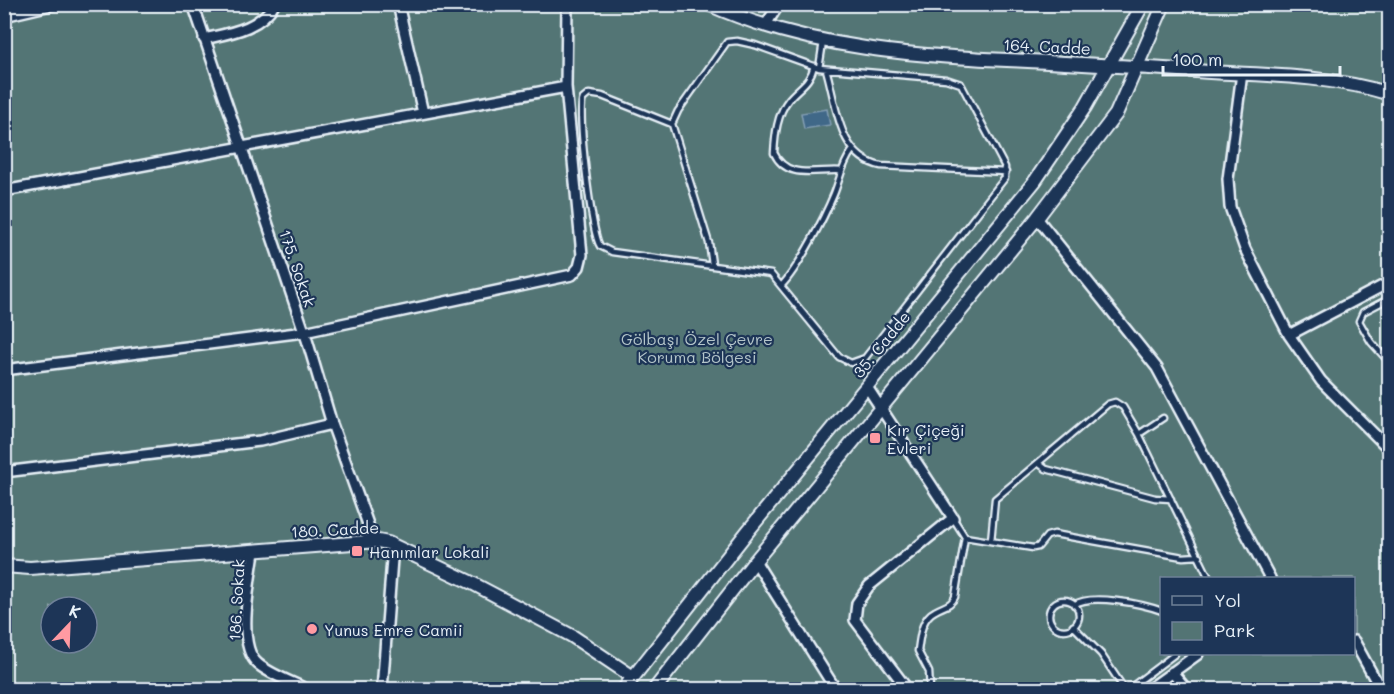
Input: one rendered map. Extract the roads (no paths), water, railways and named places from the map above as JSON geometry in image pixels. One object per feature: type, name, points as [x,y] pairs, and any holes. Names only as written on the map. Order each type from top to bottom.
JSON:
[{"type":"street","points":[[4,16],[55,4]]},
{"type":"street","name":"175. Sokak","points":[[192,4],[304,332],[332,424],[374,541]]},
{"type":"street","points":[[204,39],[252,26],[270,11],[274,4]]},
{"type":"street","points":[[398,4],[423,113]]},
{"type":"street","points":[[4,370],[304,332],[572,275],[577,270],[582,255],[566,87],[567,4]]},
{"type":"street","name":"164. Cadde","points":[[708,4],[765,27],[823,42],[914,55],[1242,74],[1353,84],[1389,94]]},
{"type":"street","points":[[765,27],[779,4]]},
{"type":"street","name":"35. Cadde","points":[[623,690],[1035,181],[1084,107],[1143,4]]},
{"type":"street","points":[[654,690],[755,561],[1037,218],[1116,114],[1139,68],[1164,4]]},
{"type":"street","points":[[1242,74],[1228,179],[1230,207],[1245,249],[1289,335],[1321,381],[1389,450]]},
{"type":"street","points":[[4,191],[566,87]]},
{"type":"street","points":[[1037,218],[1157,368],[1269,577]]},
{"type":"street","points":[[1289,335],[1389,282]]},
{"type":"street","points":[[867,387],[883,408],[953,518],[869,586],[857,603],[855,620],[908,690]]},
{"type":"street","points":[[4,472],[260,441],[332,424]]},
{"type":"street","name":"180. Cadde","points":[[4,566],[30,568],[374,541],[393,546],[572,636],[633,677]]},
{"type":"street","points":[[382,690],[393,546]]},
{"type":"street","name":"186. Sokak","points":[[254,551],[245,634],[249,653],[258,664],[308,690]]},
{"type":"street","points":[[755,561],[836,690]]},
{"type":"street","points":[[1355,644],[1381,690]]},
{"type":"street","points":[[1148,690],[1197,655]]},
{"type":"street","points":[[1172,672],[1187,690]]},
{"type":"lane","points":[[672,124],[602,96],[586,95],[581,102],[594,234],[600,246],[612,252],[771,273],[839,357],[850,363],[862,361],[998,188],[1006,172],[1003,160],[961,84],[939,79],[826,69],[755,45],[737,41],[727,42],[678,111],[672,124],[709,243],[712,264]]},
{"type":"lane","points":[[823,42],[816,67],[809,79],[791,97],[782,111],[774,153],[783,166],[798,172],[842,171]]},
{"type":"lane","points":[[826,69],[847,143],[863,161],[881,166],[1006,172]]},
{"type":"lane","points":[[782,285],[792,273],[827,210],[852,151]]},
{"type":"lane","points":[[1389,298],[1363,312],[1359,321],[1371,342],[1389,363]]},
{"type":"lane","points":[[990,541],[993,501],[1112,403],[1123,407],[1139,434],[1208,577]]},
{"type":"lane","points":[[1139,434],[1163,418]]},
{"type":"lane","points":[[1038,463],[1046,469],[1155,498],[1171,499]]},
{"type":"lane","points":[[930,690],[929,672],[918,651],[928,615],[951,603],[956,597],[965,537],[953,518]]},
{"type":"lane","points":[[965,537],[1033,548],[1038,547],[1047,536],[1054,534],[1183,557],[1200,556]]},
{"type":"lane","points":[[1074,604],[1080,600],[1098,599],[1160,611]]},
{"type":"lane","points":[[1069,601],[1074,604],[1078,616],[1073,626],[1062,630],[1052,623],[1049,618],[1052,606],[1057,602],[1069,601]]},
{"type":"lane","points":[[1073,626],[1101,654],[1126,690],[1174,655]]},
{"type":"water","points":[[827,109],[830,125],[804,129],[801,113]]},
{"type":"place","name":"Kır Çiçeği Evleri","points":[[875,438]]},
{"type":"place","name":"Hanımlar Lokali","points":[[357,551]]},
{"type":"place","name":"Yunus Emre Camii","points":[[312,629]]},
{"type":"park label","name":"Gölbaşı Özel Çevre Koruma Bölgesi","points":[[697,347]]}]
